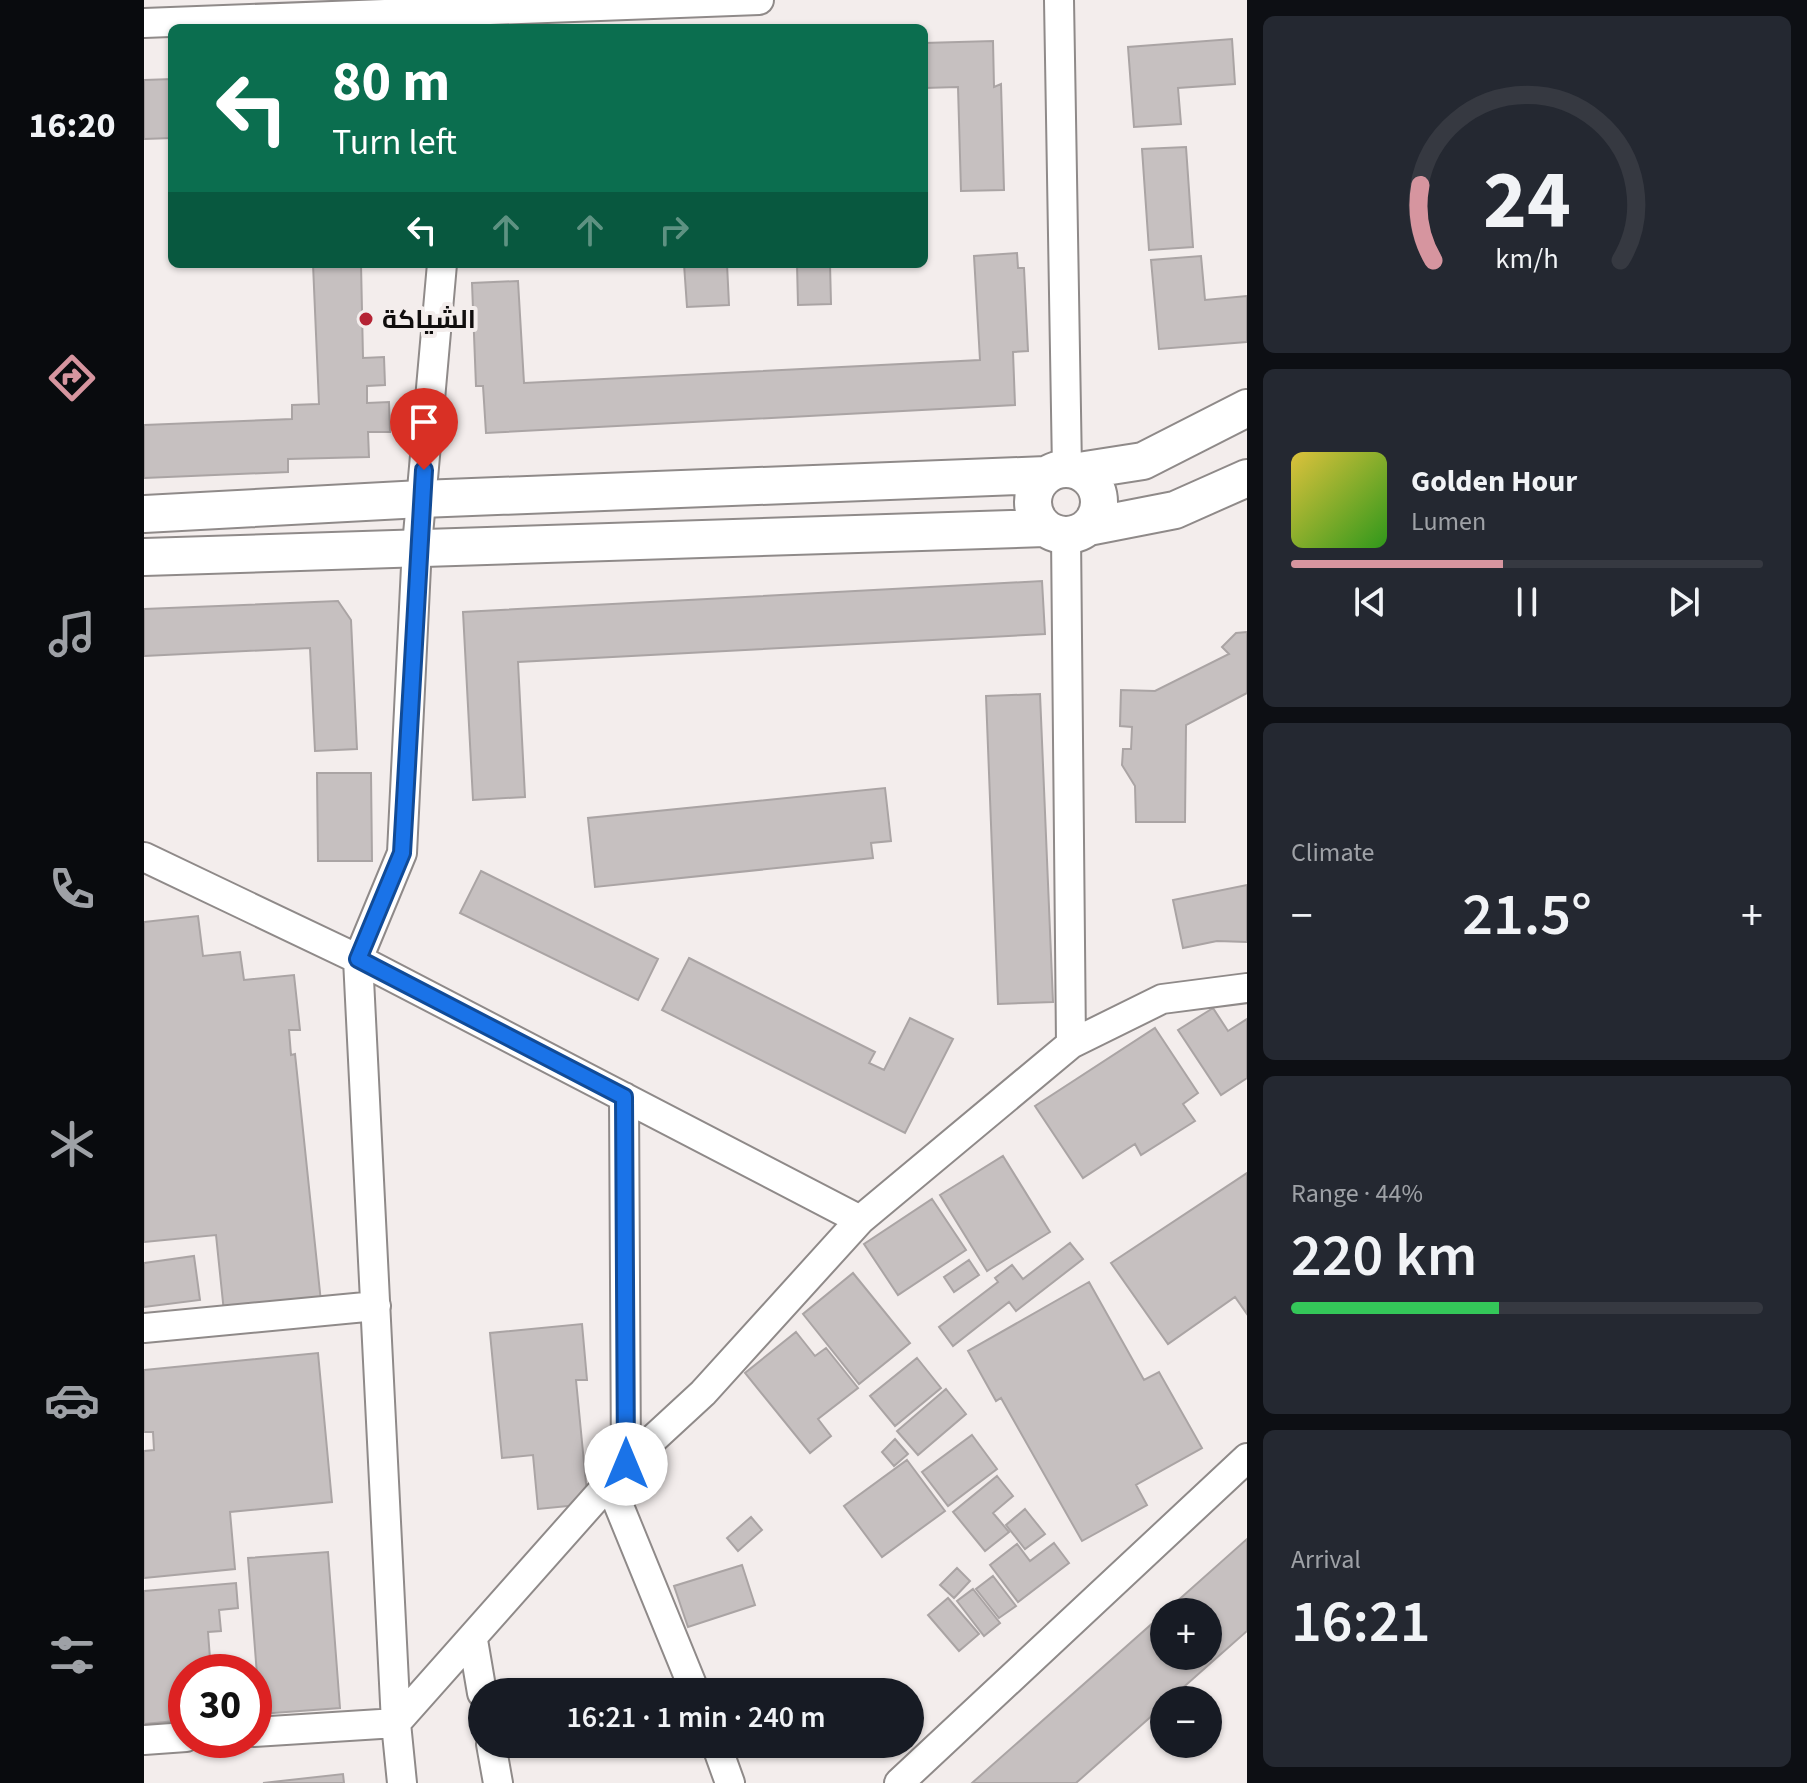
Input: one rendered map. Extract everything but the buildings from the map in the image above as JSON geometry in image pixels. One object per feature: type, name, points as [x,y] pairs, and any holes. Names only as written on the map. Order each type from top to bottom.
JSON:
[{"type":"street","points":[[157,15],[463,13],[759,0]]},
{"type":"street","points":[[1059,0],[1064,472]]},
{"type":"street","points":[[402,1783],[396,1723],[358,959],[402,853],[417,546],[442,268]]},
{"type":"street","points":[[144,514],[1064,472],[1143,461],[1247,408]]},
{"type":"street","points":[[1064,472],[1089,477],[1099,497],[1099,508],[1066,530],[1038,519],[1034,496],[1064,472]]},
{"type":"street","points":[[144,557],[417,546],[1066,530],[1175,510],[1247,478]]},
{"type":"street","points":[[1066,530],[1071,1044]]},
{"type":"street","points":[[144,857],[358,959],[860,1220]]},
{"type":"street","points":[[272,1731],[396,1723],[618,1474],[703,1393],[860,1220],[1071,1044],[1162,999],[1247,988]]},
{"type":"street","points":[[624,1097],[618,1474],[690,1678]]},
{"type":"street","points":[[144,1328],[376,1306]]},
{"type":"street","points":[[899,1783],[1247,1458]]},
{"type":"street","points":[[473,1640],[479,1678]]},
{"type":"street","points":[[144,1740],[168,1738]]},
{"type":"street","points":[[494,1758],[498,1783]]},
{"type":"street","points":[[721,1758],[730,1783]]},
{"type":"place","name":"الشياكة","points":[[366,319]]},
{"type":"route","points":[[424,470],[417,546],[402,853],[358,959],[624,1097],[626,1464]]}]
